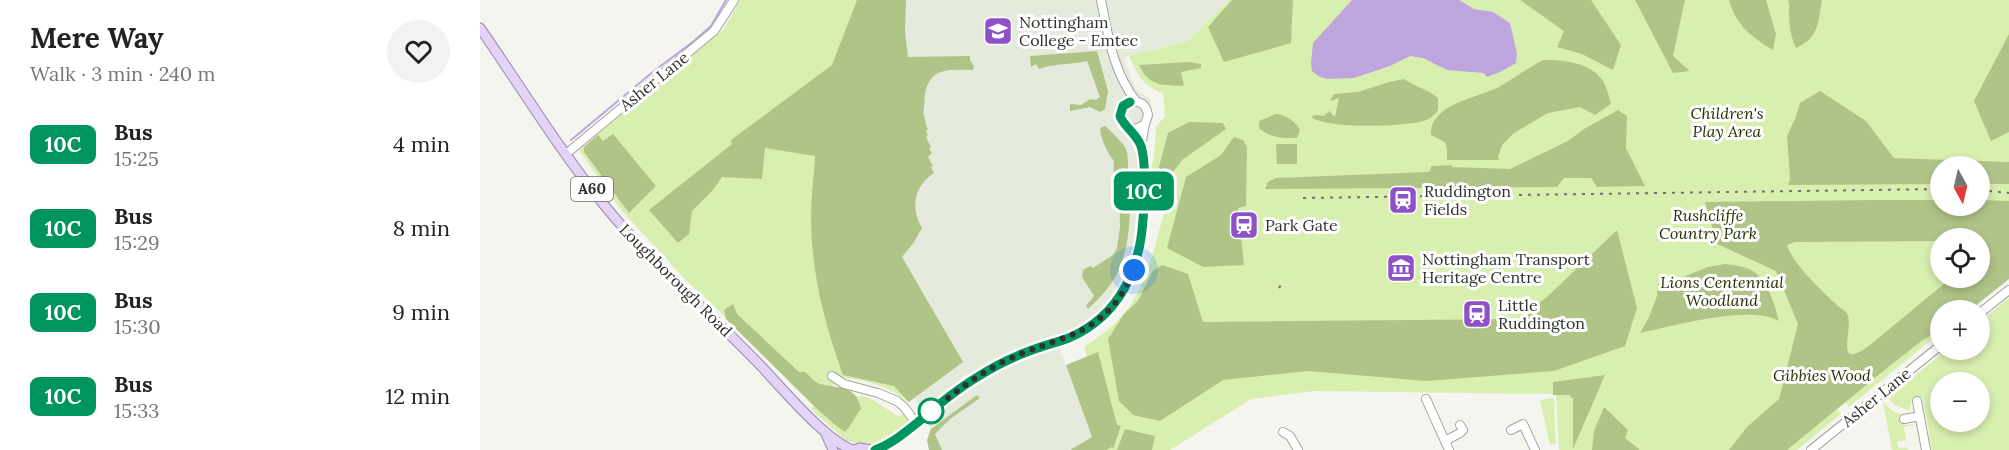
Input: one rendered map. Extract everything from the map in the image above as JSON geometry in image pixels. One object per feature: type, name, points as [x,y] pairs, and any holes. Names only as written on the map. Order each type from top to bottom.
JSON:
[{"type":"main road","name":"Loughborough Road","points":[[480,28],[566,154],[605,206],[646,253],[728,332],[825,432],[843,447],[854,450]]},
{"type":"main road","name":"Loughborough Road","points":[[825,432],[833,450]]},
{"type":"main road","name":"A60","points":[[854,450],[860,448],[874,450]]},
{"type":"street","name":"Asher Lane","points":[[566,154],[714,31],[734,0]]},
{"type":"street","points":[[1101,0],[1109,42],[1123,81],[1136,101]]},
{"type":"street","points":[[1123,81],[1122,122],[1131,128],[1141,146]]},
{"type":"street","points":[[892,450],[900,438],[916,423],[974,379],[1011,358],[1080,332],[1114,305],[1129,282],[1140,249],[1144,200],[1141,146],[1148,110],[1142,103],[1136,101],[1123,106]]},
{"type":"street","points":[[1131,128],[1144,124]]},
{"type":"street","points":[[1990,306],[2009,290]]},
{"type":"street","name":"Asher Lane","points":[[1811,450],[1930,354]]},
{"type":"street","points":[[832,376],[844,384],[897,400],[916,423]]},
{"type":"street","points":[[1426,399],[1449,450]]},
{"type":"street","points":[[1917,401],[1926,450]]},
{"type":"street","points":[[1904,419],[1920,416]]},
{"type":"street","points":[[1511,430],[1523,424],[1535,450]]},
{"type":"street","points":[[1445,441],[1463,430],[1460,425]]},
{"type":"street","points":[[1283,432],[1290,436],[1298,450]]},
{"type":"street","points":[[874,450],[900,438]]},
{"type":"shaded area","points":[[885,0],[1229,0],[1187,41],[1124,59],[1136,89],[1150,99],[1153,118],[1145,138],[1152,194],[1150,210],[1142,259],[1126,297],[1101,323],[1059,346],[1092,437],[1070,450],[942,450],[915,398],[963,362],[900,253]]},
{"type":"shaded area","points":[[1352,0],[1459,0],[1474,9],[1493,12],[1510,23],[1517,54],[1516,63],[1487,77],[1484,73],[1447,70],[1423,58],[1410,56],[1390,66],[1354,78],[1327,79],[1318,76],[1312,71],[1313,43]]},
{"type":"green space","points":[[740,0],[885,0],[900,253],[963,362],[908,402],[885,387],[842,377],[816,403],[684,278],[621,210],[579,150],[724,29]]},
{"type":"green space","points":[[857,0],[906,0],[905,32],[908,57],[970,56],[974,66],[973,70],[949,70],[937,74],[928,85],[923,112],[928,129],[926,137],[932,153],[928,157],[934,173],[927,178],[918,191],[915,205],[922,228],[902,257],[963,362],[909,402],[894,386],[843,375],[820,297],[813,257],[811,201],[815,156],[765,148],[762,179],[722,177],[713,190],[692,211],[689,234],[678,243],[649,210],[732,144],[731,140],[832,65]]},
{"type":"green space","name":"Rushcliffe Country Park","points":[[1229,0],[2009,0],[2009,276],[1990,286],[1990,228],[1930,228],[1930,288],[1985,288],[1961,300],[1930,300],[1930,341],[1849,407],[1845,402],[1837,409],[1841,414],[1797,450],[1559,450],[1556,394],[1314,391],[1251,399],[1170,450],[1104,450],[1110,436],[1084,347],[1118,320],[1130,305],[1146,274],[1164,214],[1155,197],[1151,168],[1156,127],[1165,116],[1163,93],[1150,87],[1141,79],[1129,56],[1187,41]]},
{"type":"green space","points":[[1232,0],[1293,0],[1291,43],[1224,62],[1208,27]]},
{"type":"green space","points":[[1520,0],[1591,0],[1621,45],[1613,70],[1582,54],[1557,47],[1564,31]]},
{"type":"green space","points":[[1635,0],[1685,0],[1673,56],[1690,71],[1673,73]]},
{"type":"green space","points":[[1729,0],[1766,0],[1776,34],[1773,50],[1740,24]]},
{"type":"green space","points":[[1788,0],[1822,0],[1813,34],[1804,44],[1796,48],[1791,31]]},
{"type":"green space","points":[[2009,34],[2009,132],[1991,141],[1974,101]]},
{"type":"green space","points":[[1097,51],[1108,91],[1105,109],[1100,112],[1090,107],[1070,111],[1070,104],[1081,105],[1090,99],[1096,100],[1100,97],[1087,61],[1039,69],[1036,64],[1031,67],[1030,56]]},
{"type":"green space","points":[[1543,60],[1576,63],[1591,70],[1603,81],[1611,104],[1595,115],[1580,107],[1548,113],[1514,133],[1502,145],[1499,160],[1447,160],[1445,142],[1431,135],[1433,124],[1438,116],[1456,104],[1499,87]]},
{"type":"green space","points":[[1188,62],[1201,64],[1201,68],[1181,72],[1184,86],[1163,85],[1152,81],[1139,65]]},
{"type":"green space","points":[[1404,79],[1438,98],[1438,110],[1432,117],[1413,123],[1365,126],[1332,124],[1311,117],[1324,116],[1329,111],[1335,117],[1339,98],[1330,101],[1334,94],[1358,92]]},
{"type":"green space","points":[[1820,91],[1866,121],[1894,158],[1930,159],[1930,184],[1788,185],[1790,179],[1787,136],[1800,103]]},
{"type":"green space","points":[[1618,110],[1627,116],[1626,148],[1645,186],[1597,187],[1591,178],[1564,178],[1557,187],[1265,189],[1268,182],[1276,178],[1428,172],[1431,166],[1452,165],[1452,167],[1510,169],[1568,141]]},
{"type":"green space","points":[[1276,114],[1296,124],[1300,130],[1297,138],[1272,136],[1259,128],[1259,121]]},
{"type":"green space","points":[[1189,122],[1223,123],[1226,129],[1182,160],[1168,179],[1157,174],[1168,133]]},
{"type":"green space","points":[[1105,126],[1123,144],[1127,153],[1129,229],[1125,253],[1116,277],[1088,309],[1086,306],[1094,296],[1082,277],[1083,270],[1090,266],[1093,268],[1113,255],[1117,248],[1120,227],[1119,193],[1113,185],[1114,161],[1105,146],[1100,128]]},
{"type":"green space","points":[[613,134],[656,186],[629,213],[584,152],[584,147],[598,135],[603,141]]},
{"type":"green space","points":[[1234,137],[1243,140],[1247,147],[1246,206],[1238,208],[1244,265],[1203,267],[1167,248],[1186,177],[1221,155]]},
{"type":"green space","points":[[1276,144],[1297,144],[1297,164],[1277,164]]},
{"type":"green space","points":[[1990,161],[2009,162],[2009,184],[1990,184]]},
{"type":"green space","name":"Gibbies Wood","points":[[1930,200],[1930,216],[1990,216],[1990,200],[2009,201],[2009,279],[1983,300],[1930,300],[1930,336],[1892,364],[1787,450],[1729,450],[1747,427],[1779,399],[1798,324],[1776,271],[1717,244],[1705,202]],"holes":[[[1930,228],[1990,228],[1990,288],[1939,288],[1858,353],[1851,354],[1848,351],[1849,318],[1846,312],[1808,276],[1787,245],[1795,242],[1930,241]]]},
{"type":"green space","points":[[1617,230],[1637,308],[1625,346],[1554,371],[1426,381],[1308,371],[1223,380],[1160,421],[1133,415],[1119,401],[1108,339],[1124,314],[1138,301],[1152,272],[1162,265],[1188,274],[1203,322],[1520,319],[1548,296]]},
{"type":"green space","name":"Lions Centennial Woodland","points":[[1725,264],[1749,269],[1760,278],[1772,299],[1779,321],[1766,316],[1731,315],[1640,333],[1657,296],[1658,284],[1708,267]]},
{"type":"green space","points":[[2009,298],[2009,450],[1932,450],[1923,398],[1911,401],[1910,411],[1895,405],[1888,398],[1934,360],[1990,360],[1990,314]]},
{"type":"green space","points":[[733,304],[737,314],[799,372],[805,372],[820,384],[846,389],[855,395],[861,409],[845,432],[816,408],[726,319],[724,310]]},
{"type":"green space","points":[[1098,352],[1117,425],[1121,426],[1113,449],[1112,447],[1106,450],[1070,450],[1092,437],[1066,365]]},
{"type":"green space","points":[[1605,375],[1573,449],[1573,398],[1570,395],[1553,395],[1553,382]]},
{"type":"green space","points":[[977,395],[980,398],[950,419],[935,434],[942,450],[929,450],[927,440],[931,429]]},
{"type":"green space","points":[[856,396],[868,397],[899,417],[905,413],[912,422],[886,442],[873,445],[860,444],[845,440],[811,409],[814,406],[834,424],[854,417],[860,409]]},
{"type":"green space","points":[[1554,398],[1556,444],[1550,445],[1540,400]]},
{"type":"green space","points":[[1883,402],[1891,410],[1902,415],[1904,425],[1914,425],[1904,427],[1906,440],[1897,442],[1899,449],[1907,447],[1908,450],[1892,450]]},
{"type":"green space","points":[[1604,407],[1628,430],[1625,438],[1640,450],[1592,450],[1594,431]]},
{"type":"green space","points":[[1125,429],[1155,436],[1152,450],[1117,450]]},
{"type":"waterway","points":[[571,140],[711,26],[726,0]]},
{"type":"railway","points":[[1303,198],[1930,189]]},
{"type":"railway","points":[[1990,191],[2009,193]]},
{"type":"railway","points":[[1279,288],[1282,283]]},
{"type":"bus line","name":"10C","points":[[875,450],[900,438],[957,390],[1001,363],[1080,332],[1106,314],[1124,292],[1140,249],[1144,209],[1141,146],[1131,128],[1122,122],[1120,116],[1123,106],[1130,102]]},
{"type":"place","name":"Nottingham College - Emtec","points":[[998,31]]},
{"type":"place","name":"Ruddington Fields","points":[[1403,200]]},
{"type":"place","name":"Park Gate","points":[[1244,225]]},
{"type":"place","name":"Nottingham Transport Heritage Centre","points":[[1401,268]]},
{"type":"place","name":"Little Ruddington","points":[[1477,314]]},
{"type":"route","points":[[931,411],[957,390],[1001,363],[1071,337],[1092,324],[1114,305],[1124,292],[1134,270]]},
{"type":"park label","name":"Children's Play Area","points":[[1727,122]]}]
